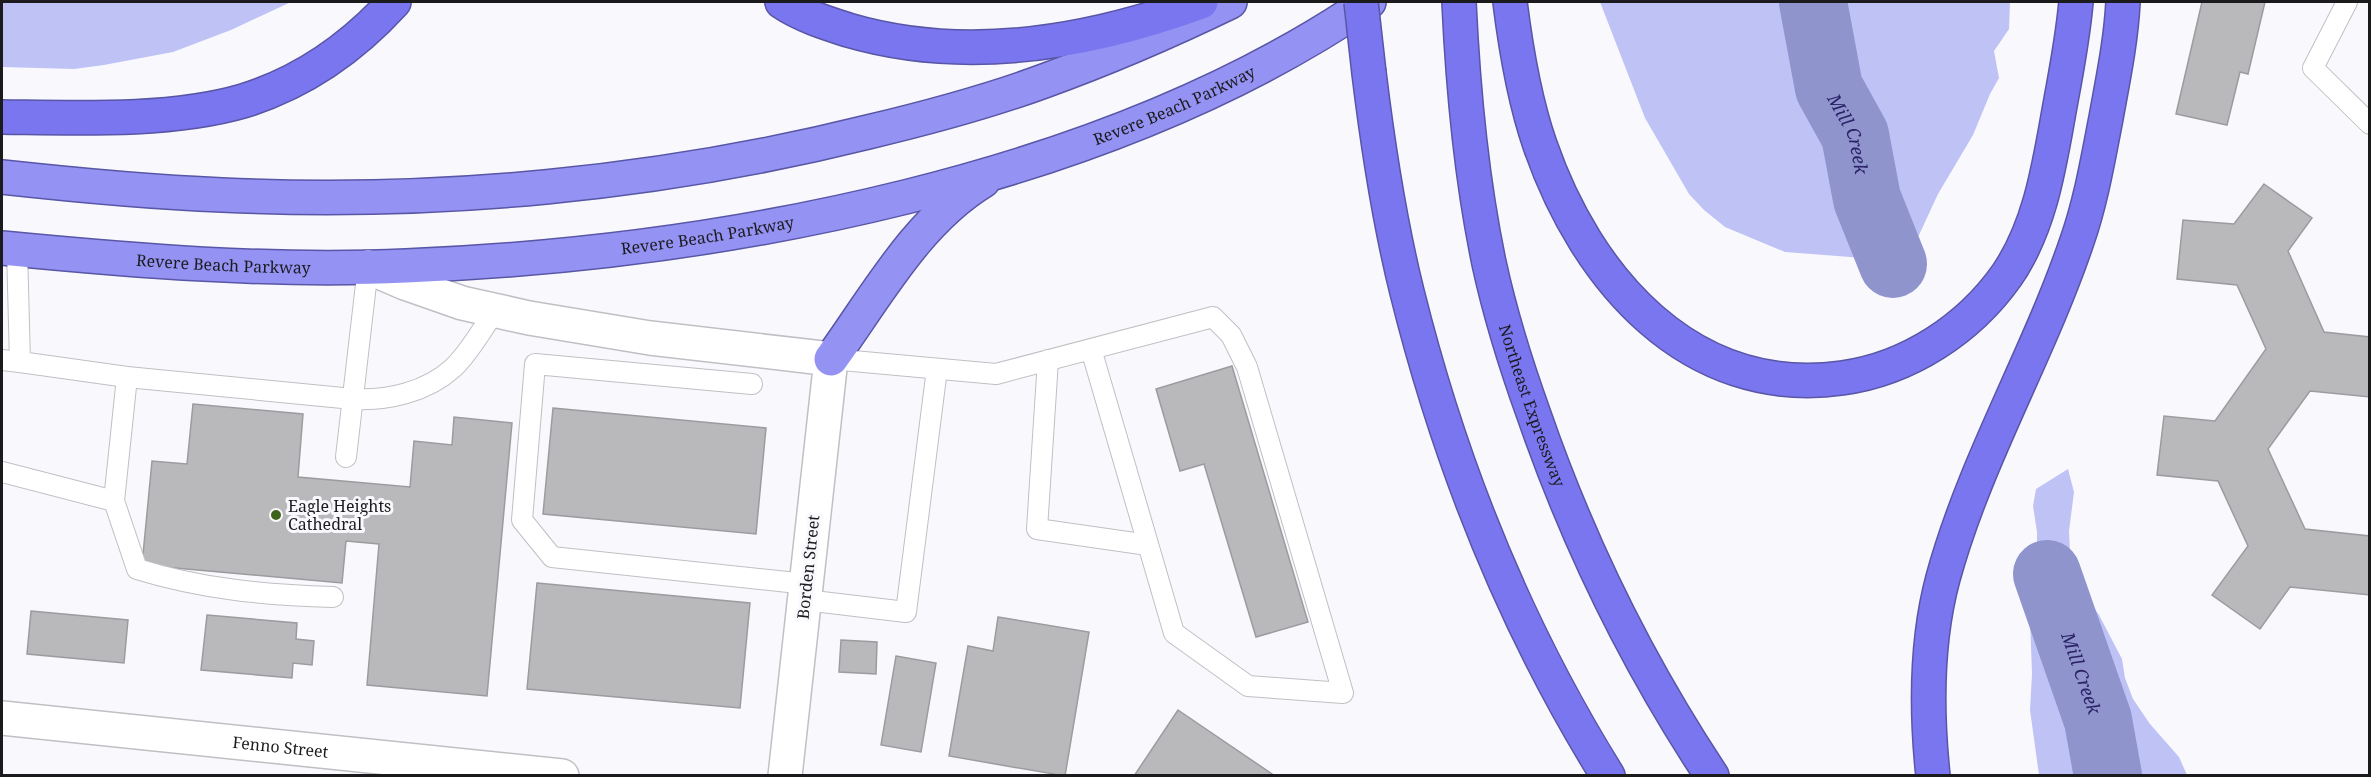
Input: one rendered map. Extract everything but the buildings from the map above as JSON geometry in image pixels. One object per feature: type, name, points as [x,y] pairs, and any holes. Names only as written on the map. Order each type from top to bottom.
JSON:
[{"type":"highway","points":[[2,117],[57,118],[171,113],[242,101],[302,76],[329,60],[354,41],[394,2]]},
{"type":"highway","points":[[782,2],[828,24],[873,37],[920,45],[968,48],[1024,45],[1079,36],[1201,2]]},
{"type":"highway","points":[[2,177],[142,190],[294,197],[490,190],[638,176],[784,151],[906,123],[1041,82],[1170,31],[1230,2]]},
{"type":"highway","points":[[1361,2],[1379,154],[1404,280],[1447,428],[1497,563],[1526,627],[1556,687],[1608,776]]},
{"type":"highway","name":"Revere Beach Parkway","points":[[9,248],[196,264],[368,267],[533,258],[711,236],[868,205],[1000,170],[1129,126],[1194,99],[1297,46],[1369,2]]},
{"type":"highway","points":[[1510,2],[1522,78],[1539,144],[1581,235],[1621,291],[1648,318],[1710,360],[1749,373],[1788,380],[1829,380],[1867,375],[1908,359],[1947,336],[1981,306],[2007,274],[2028,237],[2042,198],[2076,2]]},
{"type":"highway","points":[[1933,776],[1928,713],[1929,676],[1933,632],[1943,579],[1974,486],[2077,241],[2096,173],[2112,85],[2123,2]]},
{"type":"highway","name":"Northeast Expressway","points":[[1459,8],[1473,165],[1482,230],[1497,298],[1516,365],[1563,495],[1590,557],[1652,679],[1712,776]]},
{"type":"highway","points":[[831,359],[921,235],[963,195],[1000,170]]},
{"type":"street","points":[[368,267],[434,294],[495,311],[650,338],[831,359]]},
{"type":"street","name":"Borden Street","points":[[785,776],[831,359]]},
{"type":"street","name":"Fenno Street","points":[[2,718],[562,776]]},
{"type":"lane","points":[[2347,2],[2313,68],[2370,124]]},
{"type":"lane","points":[[9,248],[11,361],[127,377],[353,399],[390,398],[428,384],[440,377],[460,360],[495,311]]},
{"type":"lane","points":[[346,457],[368,267]]},
{"type":"lane","points":[[831,359],[996,374],[1048,360],[1213,317],[1231,334],[1247,367],[1343,693],[1248,686],[1174,633],[1091,349]]},
{"type":"lane","points":[[647,374],[650,338]]},
{"type":"lane","points":[[1048,360],[1037,529],[1149,545]]},
{"type":"lane","points":[[752,384],[535,364],[522,520],[552,557],[806,592],[906,612],[937,369]]},
{"type":"lane","points":[[127,377],[114,501],[137,569],[188,583],[272,595],[333,597]]},
{"type":"lane","points":[[2,472],[114,501]]},
{"type":"shaded area","points":[[2,2],[291,2],[231,30],[173,52],[74,69],[2,67]]},
{"type":"shaded area","points":[[1600,2],[2010,2],[2009,29],[1994,51],[1999,78],[1973,135],[1938,194],[1919,235],[1910,247],[1891,256],[1863,258],[1785,252],[1725,227],[1704,210],[1689,194],[1645,118]]},
{"type":"shaded area","points":[[2068,469],[2074,492],[2069,531],[2071,574],[2099,615],[2122,659],[2125,678],[2133,699],[2150,724],[2179,757],[2187,775],[2039,775],[2030,710],[2032,674],[2030,618],[2037,550],[2033,506],[2036,489]]},
{"type":"waterway","name":"Mill Creek","points":[[1813,2],[1829,88],[1855,135],[1867,199],[1893,264]]},
{"type":"waterway","name":"Mill Creek","points":[[2047,574],[2098,720],[2108,776]]},
{"type":"place","name":"Eagle Heights Cathedral","points":[[276,515]]}]
